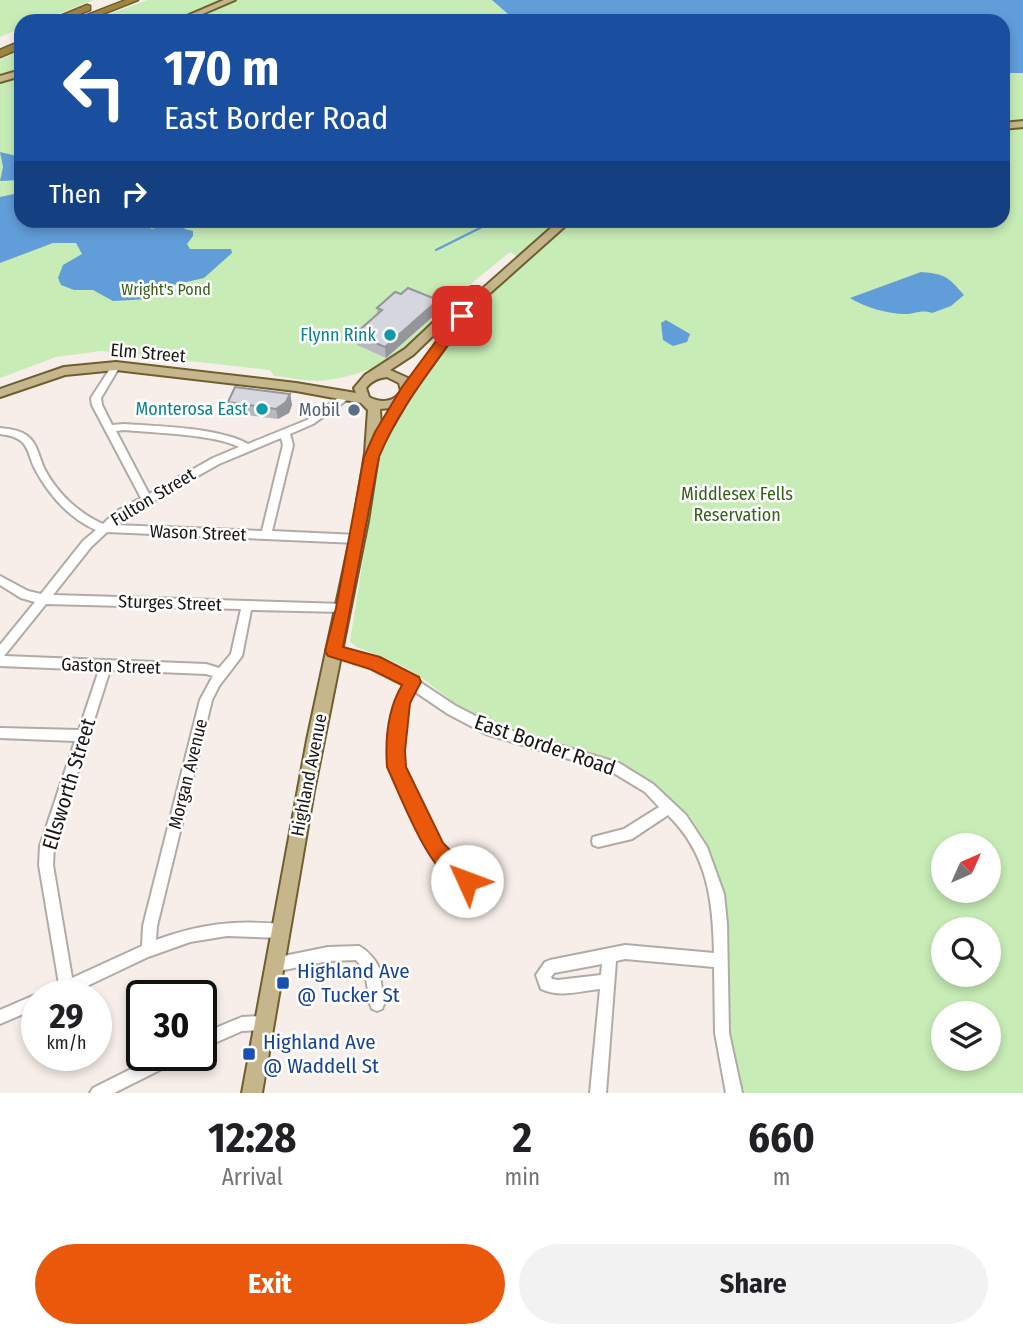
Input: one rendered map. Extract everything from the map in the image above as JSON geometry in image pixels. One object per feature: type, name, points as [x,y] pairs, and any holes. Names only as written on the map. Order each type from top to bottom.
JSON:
[{"type":"highway","points":[[72,14],[109,0]]},
{"type":"highway","points":[[96,14],[134,0]]},
{"type":"main road","points":[[196,14],[231,0]]},
{"type":"main road","points":[[531,247],[549,228]]},
{"type":"main road","points":[[370,377],[396,375],[405,381],[405,394],[389,405],[366,401],[360,388],[370,377],[403,357],[472,292],[556,228]]},
{"type":"main road","name":"Highland Avenue","points":[[372,457],[382,432],[405,394],[467,310],[531,247]]},
{"type":"main road","name":"Elm Street","points":[[0,393],[58,372],[116,366],[296,387],[348,395],[366,401]]},
{"type":"main road","name":"Elm Street","points":[[296,387],[329,387],[370,377]]},
{"type":"main road","name":"Highland Avenue","points":[[252,1093],[280,931],[372,457],[375,412],[366,401]]},
{"type":"street","points":[[116,366],[96,401],[146,498]]},
{"type":"street","name":"Fulton Street","points":[[0,653],[103,528],[146,498],[246,447],[318,418],[348,395]]},
{"type":"street","points":[[109,429],[138,429],[238,440],[246,447]]},
{"type":"street","points":[[118,446],[118,440],[123,434],[138,429]]},
{"type":"street","points":[[0,431],[14,433],[26,440],[44,477],[58,495],[89,522],[103,528]]},
{"type":"street","points":[[266,535],[288,445],[285,433]]},
{"type":"street","name":"Wason Street","points":[[103,528],[357,539]]},
{"type":"street","name":"Sturges Street","points":[[0,580],[25,595],[42,599],[344,608]]},
{"type":"street","name":"Morgan Avenue","points":[[149,951],[150,926],[206,701],[236,656],[247,606]]},
{"type":"street","name":"East Border Road","points":[[334,651],[374,662],[413,682],[452,710],[490,730],[540,747],[615,767],[649,788],[670,807],[702,850],[715,883],[720,923],[722,1033],[733,1093]]},
{"type":"street","name":"Gaston Street","points":[[0,660],[208,669],[222,674]]},
{"type":"street","name":"Ellsworth Street","points":[[66,980],[46,856],[51,828],[106,665]]},
{"type":"street","points":[[413,682],[401,702],[397,767],[436,850],[467,881]]},
{"type":"street","points":[[0,733],[82,736]]},
{"type":"street","points":[[598,841],[627,835],[670,807]]},
{"type":"street","points":[[85,980],[149,951],[212,930],[238,928],[280,931]]},
{"type":"street","points":[[607,982],[594,981],[554,988],[546,984],[543,976],[550,967],[632,952],[719,961]]},
{"type":"street","points":[[274,965],[328,954],[359,953],[372,968],[377,1004]]},
{"type":"street","points":[[598,1093],[610,954]]},
{"type":"street","points":[[0,1017],[21,1008]]},
{"type":"street","points":[[217,1035],[242,1024],[264,1023]]},
{"type":"street","points":[[98,1093],[143,1071]]},
{"type":"green space","points":[[0,0],[94,0],[57,14],[14,14],[14,31],[0,37]]},
{"type":"green space","name":"Middlesex Fells Reservation","points":[[148,0],[1023,0],[1023,1093],[740,1093],[727,1029],[725,918],[720,880],[702,837],[689,818],[656,786],[616,762],[487,722],[410,670],[356,647],[350,641],[383,436],[396,413],[461,324],[489,293],[526,262],[510,252],[462,292],[400,352],[370,369],[351,375],[321,381],[308,380],[274,376],[270,370],[101,351],[56,357],[0,378],[0,60],[14,53],[14,228],[1010,228],[1010,14],[109,14]]},
{"type":"water","points":[[492,0],[1023,0],[1023,73],[1010,73],[1010,14],[508,14]]},
{"type":"water","points":[[0,152],[14,155],[14,180],[0,181],[3,167]]},
{"type":"water","name":"Wright's Pond","points":[[14,194],[14,228],[184,228],[193,231],[187,244],[190,249],[231,249],[232,253],[204,278],[173,285],[148,299],[113,301],[93,290],[74,290],[61,285],[58,278],[63,265],[82,254],[76,243],[53,243],[0,263],[0,197]]},
{"type":"water","points":[[921,272],[946,278],[964,295],[951,306],[932,313],[905,314],[876,309],[850,298]]},
{"type":"water","points":[[666,320],[690,334],[687,342],[673,346],[663,340],[661,323]]},
{"type":"building","points":[[408,288],[438,300],[385,347],[355,334],[382,310],[377,308],[395,292],[401,294]]},
{"type":"building","points":[[235,387],[290,394],[286,402],[276,409],[228,402]]},
{"type":"waterway","points":[[436,250],[480,228]]},
{"type":"place","name":"Flynn Rink","points":[[390,335]]},
{"type":"place","name":"Monterosa East","points":[[262,409]]},
{"type":"place","name":"Mobil","points":[[354,410]]},
{"type":"place","name":"Highland Ave @ Tucker St","points":[[283,983]]},
{"type":"place","name":"Highland Ave @ Waddell St","points":[[249,1054]]},
{"type":"route","points":[[462,316],[407,391],[382,432],[372,457],[334,651],[374,662],[413,682],[401,702],[395,757],[398,772],[436,850],[454,871],[467,881]]}]
